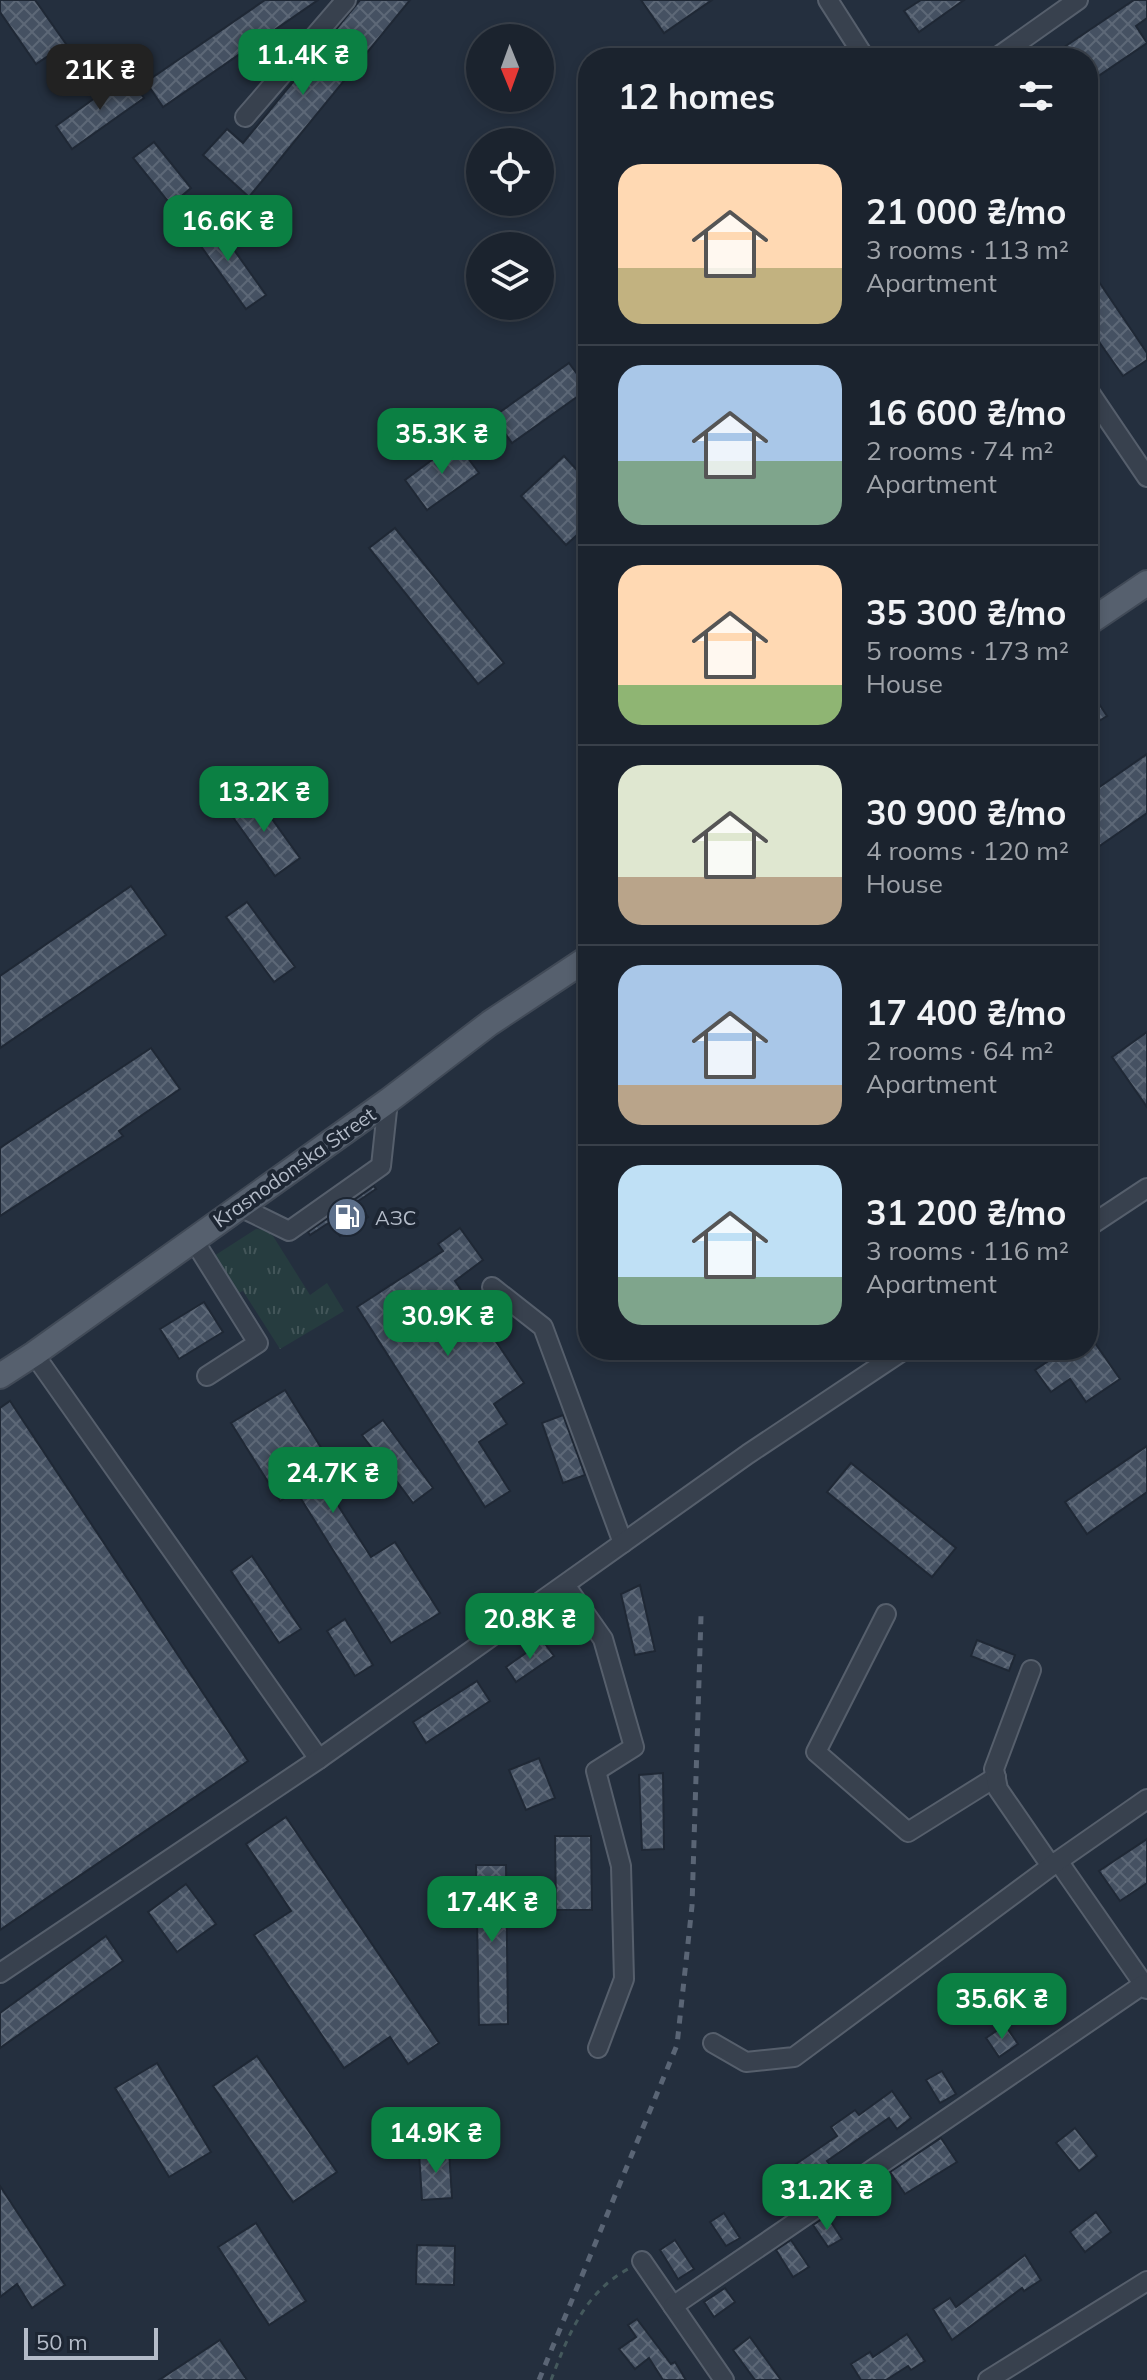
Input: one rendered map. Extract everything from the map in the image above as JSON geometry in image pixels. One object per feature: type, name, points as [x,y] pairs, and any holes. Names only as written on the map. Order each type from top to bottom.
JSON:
[{"type":"main road","points":[[1098,616],[1147,583]]},
{"type":"main road","name":"Krasnodonska Street","points":[[0,1376],[388,1101],[490,1023],[578,965]]},
{"type":"street","points":[[245,117],[346,0]]},
{"type":"street","points":[[828,0],[859,48]]},
{"type":"street","points":[[1010,48],[1078,0]]},
{"type":"street","points":[[1098,405],[1147,477]]},
{"type":"street","points":[[240,1207],[289,1231],[381,1166],[388,1101]]},
{"type":"street","points":[[1098,1220],[1147,1188]]},
{"type":"street","points":[[193,1239],[258,1343],[207,1376]]},
{"type":"street","points":[[492,1287],[543,1327],[623,1543]]},
{"type":"street","points":[[34,1354],[319,1759]]},
{"type":"street","points":[[0,1973],[319,1759],[748,1454],[889,1360]]},
{"type":"street","points":[[565,1585],[603,1639],[634,1747],[596,1771],[621,1866],[624,1979],[598,2048]]},
{"type":"street","points":[[886,1614],[816,1752],[908,1832],[996,1777]]},
{"type":"street","points":[[673,2306],[1145,1987],[998,1789],[994,1769],[1031,1670]]},
{"type":"street","points":[[713,2043],[746,2062],[794,2057],[1147,1799]]},
{"type":"street","points":[[642,2261],[724,2380]]},
{"type":"street","points":[[988,2380],[1147,2281]]},
{"type":"path","points":[[551,2380],[573,2324],[610,2279],[642,2261]]},
{"type":"green space","points":[[256,1229],[265,1230],[273,1236],[310,1295],[327,1283],[344,1311],[280,1349],[243,1291],[238,1293],[214,1256]]},
{"type":"building","points":[[0,0],[35,0],[66,44],[36,64],[0,12]]},
{"type":"building","points":[[265,0],[318,0],[163,107],[146,82]]},
{"type":"building","points":[[360,0],[410,0],[249,197],[203,155],[227,129],[243,143]]},
{"type":"building","points":[[641,0],[712,0],[664,33]]},
{"type":"building","points":[[921,0],[964,0],[919,32],[904,11]]},
{"type":"building","points":[[1134,0],[1147,0],[1147,18],[1136,26],[1147,43],[1098,76],[1098,48],[1063,48]]},
{"type":"building","points":[[127,75],[144,98],[72,149],[56,126]]},
{"type":"building","points":[[154,142],[191,188],[171,205],[133,158]]},
{"type":"building","points":[[210,216],[266,295],[246,309],[190,231]]},
{"type":"building","points":[[1098,280],[1147,353],[1147,360],[1123,376],[1098,340]]},
{"type":"building","points":[[569,363],[578,375],[578,396],[512,443],[493,417]]},
{"type":"building","points":[[456,442],[479,473],[427,510],[405,480]]},
{"type":"building","points":[[564,456],[578,471],[578,534],[566,545],[521,496]]},
{"type":"building","points":[[395,528],[504,663],[478,684],[369,548]]},
{"type":"building","points":[[1098,702],[1107,716],[1098,722]]},
{"type":"building","points":[[1147,754],[1147,813],[1098,847],[1098,788]]},
{"type":"building","points":[[252,791],[300,858],[275,876],[227,809]]},
{"type":"building","points":[[131,886],[166,935],[0,1048],[0,976]]},
{"type":"building","points":[[247,902],[295,967],[274,982],[226,917]]},
{"type":"building","points":[[1147,1032],[1147,1107],[1112,1057]]},
{"type":"building","points":[[151,1048],[180,1089],[119,1131],[123,1136],[0,1216],[0,1148]]},
{"type":"building","points":[[374,1186],[376,1189],[357,1202],[368,1217],[340,1236],[330,1222],[310,1235],[308,1232]]},
{"type":"building","points":[[460,1228],[483,1260],[455,1281],[524,1383],[494,1404],[507,1424],[479,1442],[510,1491],[485,1507],[357,1307],[443,1251],[438,1244]]},
{"type":"building","points":[[204,1302],[223,1332],[179,1359],[160,1329]]},
{"type":"building","points":[[1098,1347],[1120,1379],[1086,1402],[1070,1379],[1051,1392],[1035,1370],[1050,1360],[1098,1360]]},
{"type":"building","points":[[285,1390],[330,1462],[316,1471],[371,1557],[395,1542],[440,1613],[391,1643],[296,1491],[280,1501],[231,1423]]},
{"type":"building","points":[[10,1401],[248,1761],[0,1930],[0,1408]]},
{"type":"building","points":[[563,1415],[585,1475],[563,1483],[542,1423]]},
{"type":"building","points":[[383,1420],[433,1488],[413,1503],[362,1435]]},
{"type":"building","points":[[1147,1446],[1147,1492],[1087,1534],[1065,1502]]},
{"type":"building","points":[[851,1463],[956,1548],[932,1577],[827,1492]]},
{"type":"building","points":[[252,1556],[301,1629],[279,1643],[231,1571]]},
{"type":"building","points":[[640,1585],[655,1651],[635,1655],[621,1594]]},
{"type":"building","points":[[345,1619],[373,1665],[355,1676],[327,1631]]},
{"type":"building","points":[[977,1640],[1015,1655],[1009,1671],[971,1656]]},
{"type":"building","points":[[543,1641],[554,1656],[516,1682],[506,1667]]},
{"type":"building","points":[[477,1681],[490,1701],[426,1743],[413,1722]]},
{"type":"building","points":[[539,1758],[555,1798],[526,1810],[509,1770]]},
{"type":"building","points":[[663,1773],[664,1849],[642,1850],[639,1775]]},
{"type":"building","points":[[286,1817],[439,2043],[408,2064],[390,2037],[344,2068],[254,1935],[291,1911],[246,1844]]},
{"type":"building","points":[[555,1836],[591,1836],[592,1910],[556,1910]]},
{"type":"building","points":[[1147,1839],[1147,1883],[1120,1901],[1099,1871]]},
{"type":"building","points":[[476,1865],[506,1865],[508,2024],[479,2025]]},
{"type":"building","points":[[186,1884],[216,1924],[177,1952],[148,1912]]},
{"type":"building","points":[[106,1936],[123,1961],[0,2048],[0,2013]]},
{"type":"building","points":[[1005,2025],[1018,2044],[999,2057],[986,2038]]},
{"type":"building","points":[[257,2056],[337,2172],[293,2202],[213,2086]]},
{"type":"building","points":[[157,2063],[211,2152],[169,2177],[115,2088]]},
{"type":"building","points":[[942,2071],[956,2094],[940,2103],[926,2080]]},
{"type":"building","points":[[892,2091],[911,2118],[897,2129],[889,2118],[827,2161],[834,2171],[811,2187],[796,2164],[837,2136],[831,2127],[855,2110],[859,2115]]},
{"type":"building","points":[[1075,2128],[1097,2156],[1079,2171],[1056,2143]]},
{"type":"building","points":[[941,2138],[957,2162],[905,2194],[890,2172]]},
{"type":"building","points":[[449,2150],[452,2198],[422,2200],[419,2152]]},
{"type":"building","points":[[0,2186],[65,2285],[32,2308],[17,2284],[0,2297]]},
{"type":"building","points":[[1096,2212],[1111,2232],[1085,2252],[1070,2232]]},
{"type":"building","points":[[724,2213],[740,2238],[726,2246],[710,2222]]},
{"type":"building","points":[[827,2216],[842,2239],[828,2247],[813,2225]]},
{"type":"building","points":[[256,2223],[306,2301],[269,2325],[218,2247]]},
{"type":"building","points":[[675,2240],[694,2269],[678,2279],[660,2250]]},
{"type":"building","points":[[791,2240],[809,2267],[793,2277],[776,2250]]},
{"type":"building","points":[[417,2245],[455,2246],[454,2285],[416,2284]]},
{"type":"building","points":[[1025,2255],[1041,2280],[1024,2291],[1022,2288],[952,2340],[933,2309],[950,2298],[956,2307]]},
{"type":"building","points":[[725,2288],[735,2302],[714,2317],[704,2302]]},
{"type":"building","points":[[637,2319],[671,2364],[675,2362],[686,2380],[663,2380],[649,2358],[635,2369],[619,2349],[636,2337],[628,2325]]},
{"type":"building","points":[[907,2334],[925,2361],[911,2370],[908,2366],[886,2380],[861,2380],[851,2364],[870,2352],[873,2357]]},
{"type":"building","points":[[750,2337],[781,2380],[755,2380],[733,2350]]},
{"type":"building","points":[[220,2340],[247,2380],[159,2380]]},
{"type":"railway","points":[[539,2380],[677,2045],[692,1906],[701,1616]]},
{"type":"place","name":"АЗС","points":[[347,1217]]}]
